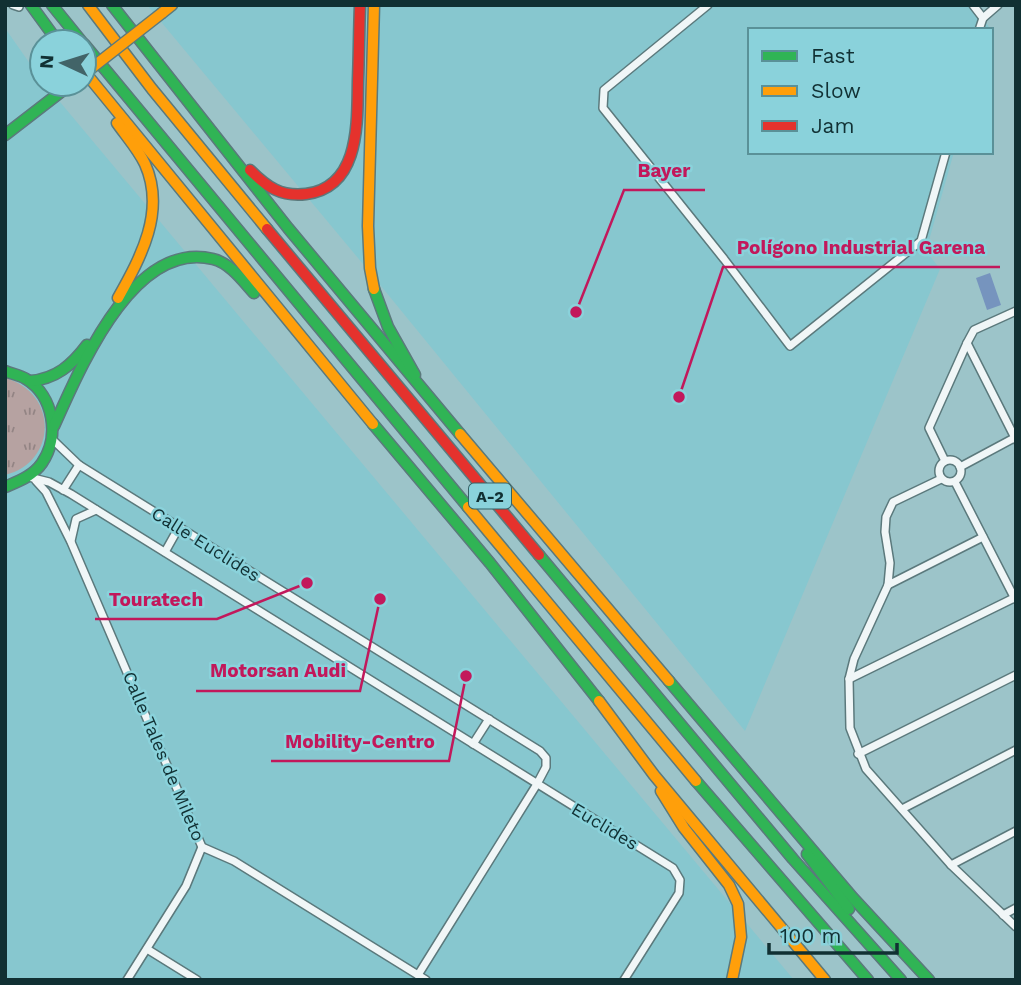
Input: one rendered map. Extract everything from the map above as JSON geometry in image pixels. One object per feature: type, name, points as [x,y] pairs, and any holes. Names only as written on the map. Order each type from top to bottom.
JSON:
[{"type":"main road","name":"A-2","points":[[52,5],[71,28]]},
{"type":"main road","name":"A-2","points":[[88,5],[152,89],[283,249],[776,839],[901,980]]},
{"type":"main road","points":[[112,5],[288,228],[740,767],[853,898],[929,980]]},
{"type":"main road","points":[[98,63],[172,5]]},
{"type":"main road","points":[[217,139],[272,190],[288,195],[306,195],[327,188],[342,175],[352,159],[356,140],[360,5]]},
{"type":"main road","points":[[374,5],[368,226],[370,268],[377,301],[388,327],[419,382]]},
{"type":"main road","points":[[34,9],[48,28]]},
{"type":"main road","name":"A-2","points":[[98,61],[662,741],[868,980]]},
{"type":"main road","points":[[98,91],[490,563],[604,706],[654,775],[825,980]]},
{"type":"main road","points":[[30,381],[52,379],[79,356],[116,303],[137,264],[153,219],[151,182],[145,164],[98,95]]},
{"type":"main road","points":[[5,135],[53,98]]},
{"type":"main road","points":[[5,487],[32,479],[44,461],[54,426],[73,383],[121,304],[151,270],[177,258],[197,257],[213,260],[236,273],[324,366]]},
{"type":"main road","points":[[5,360],[8,371],[30,381],[47,401],[54,426]]},
{"type":"main road","points":[[740,767],[841,900],[912,980]]},
{"type":"main road","points":[[654,775],[672,815],[734,893],[740,912],[741,934],[739,957],[732,980]]},
{"type":"street","points":[[708,5],[604,90],[603,108],[790,346],[921,241],[945,154]]},
{"type":"street","points":[[973,5],[983,18]]},
{"type":"street","points":[[980,28],[983,18],[998,5]]},
{"type":"street","points":[[945,461],[929,428],[967,343],[974,330],[1016,311]]},
{"type":"street","points":[[960,467],[1015,438],[967,343]]},
{"type":"street","name":"Calle Euclides","points":[[32,479],[50,482],[62,489],[537,784],[546,767],[546,758],[540,751],[79,465],[52,440]]},
{"type":"street","points":[[945,461],[950,460],[960,467]]},
{"type":"street","points":[[945,461],[939,471],[941,479],[948,483],[955,482],[960,477],[960,467]]},
{"type":"street","points":[[62,489],[79,465]]},
{"type":"street","name":"Calle Tales de Mileto","points":[[32,479],[46,492],[71,542],[202,847],[234,861],[426,980]]},
{"type":"street","points":[[941,479],[894,502],[886,517],[885,532],[890,563],[888,585],[854,659],[849,679],[850,728],[866,769],[951,865],[1016,927]]},
{"type":"street","points":[[849,679],[1015,599],[955,482]]},
{"type":"street","points":[[71,542],[76,519],[96,510]]},
{"type":"street","points":[[165,552],[179,527]]},
{"type":"street","points":[[888,585],[983,537]]},
{"type":"street","points":[[858,754],[1016,674]]},
{"type":"street","points":[[474,744],[489,719]]},
{"type":"street","points":[[902,809],[1016,750]]},
{"type":"street","points":[[418,975],[537,784]]},
{"type":"street","name":"Euclides","points":[[537,784],[674,868],[680,880],[679,893],[624,980]]},
{"type":"street","points":[[951,865],[1016,831]]},
{"type":"street","points":[[127,980],[186,886],[202,847]]},
{"type":"street","points":[[1003,915],[1016,908]]},
{"type":"street","points":[[147,948],[197,980]]},
{"type":"shaded area","points":[[147,5],[972,5],[989,27],[748,28],[748,154],[953,154],[926,251],[940,269],[745,731]]},
{"type":"shaded area","points":[[5,28],[28,61],[28,98],[57,98],[794,980],[5,980]]},
{"type":"shaded area","points":[[990,273],[1001,305],[987,310],[976,278]]},
{"type":"green space","points":[[5,378],[22,386],[35,397],[42,411],[45,427],[35,456],[22,468],[5,475]]},
{"type":"traffic: fast","points":[[31,5],[48,28]]},
{"type":"traffic: fast","points":[[52,5],[71,28]]},
{"type":"traffic: fast","points":[[112,5],[288,228],[460,434]]},
{"type":"traffic: fast","points":[[98,61],[468,507]]},
{"type":"traffic: fast","points":[[5,135],[53,98]]},
{"type":"traffic: fast","points":[[54,426],[79,373],[113,314],[134,288],[158,269],[184,258],[213,259],[231,268],[254,293]]},
{"type":"traffic: fast","points":[[374,289],[388,327],[415,375]]},
{"type":"traffic: fast","points":[[30,381],[63,370],[87,345]]},
{"type":"traffic: fast","points":[[5,371],[24,378],[35,386],[48,406],[52,429],[48,453],[38,468],[25,478],[5,487]]},
{"type":"traffic: fast","points":[[373,424],[490,563],[599,701]]},
{"type":"traffic: fast","points":[[539,555],[793,859],[901,980]]},
{"type":"traffic: fast","points":[[669,681],[853,898],[929,980]]},
{"type":"traffic: fast","points":[[696,781],[868,980]]},
{"type":"traffic: fast","points":[[807,854],[849,909]]},
{"type":"traffic: slow","points":[[88,5],[152,89],[267,229]]},
{"type":"traffic: slow","points":[[162,13],[172,5]]},
{"type":"traffic: slow","points":[[374,5],[368,226],[374,289]]},
{"type":"traffic: slow","points":[[98,63],[162,13]]},
{"type":"traffic: slow","points":[[98,88],[373,424]]},
{"type":"traffic: slow","points":[[117,123],[145,164],[153,199],[152,216],[142,250],[118,298]]},
{"type":"traffic: slow","points":[[460,434],[669,681]]},
{"type":"traffic: slow","points":[[468,507],[696,781]]},
{"type":"traffic: slow","points":[[599,701],[654,775],[825,980]]},
{"type":"traffic: slow","points":[[661,791],[684,828],[729,885],[738,904],[741,937],[732,980]]},
{"type":"traffic: jam","points":[[250,170],[275,190],[297,195],[324,189],[337,179],[346,166],[356,132],[360,5]]},
{"type":"traffic: jam","points":[[267,229],[539,555]]},
{"type":"place","name":"Bayer","points":[[576,312]]},
{"type":"place","name":"Polígono Industrial Garena","points":[[679,397]]},
{"type":"place","name":"Touratech","points":[[307,583]]},
{"type":"place","name":"Motorsan Audi","points":[[380,599]]},
{"type":"place","name":"Mobility-Centro","points":[[466,676]]}]
